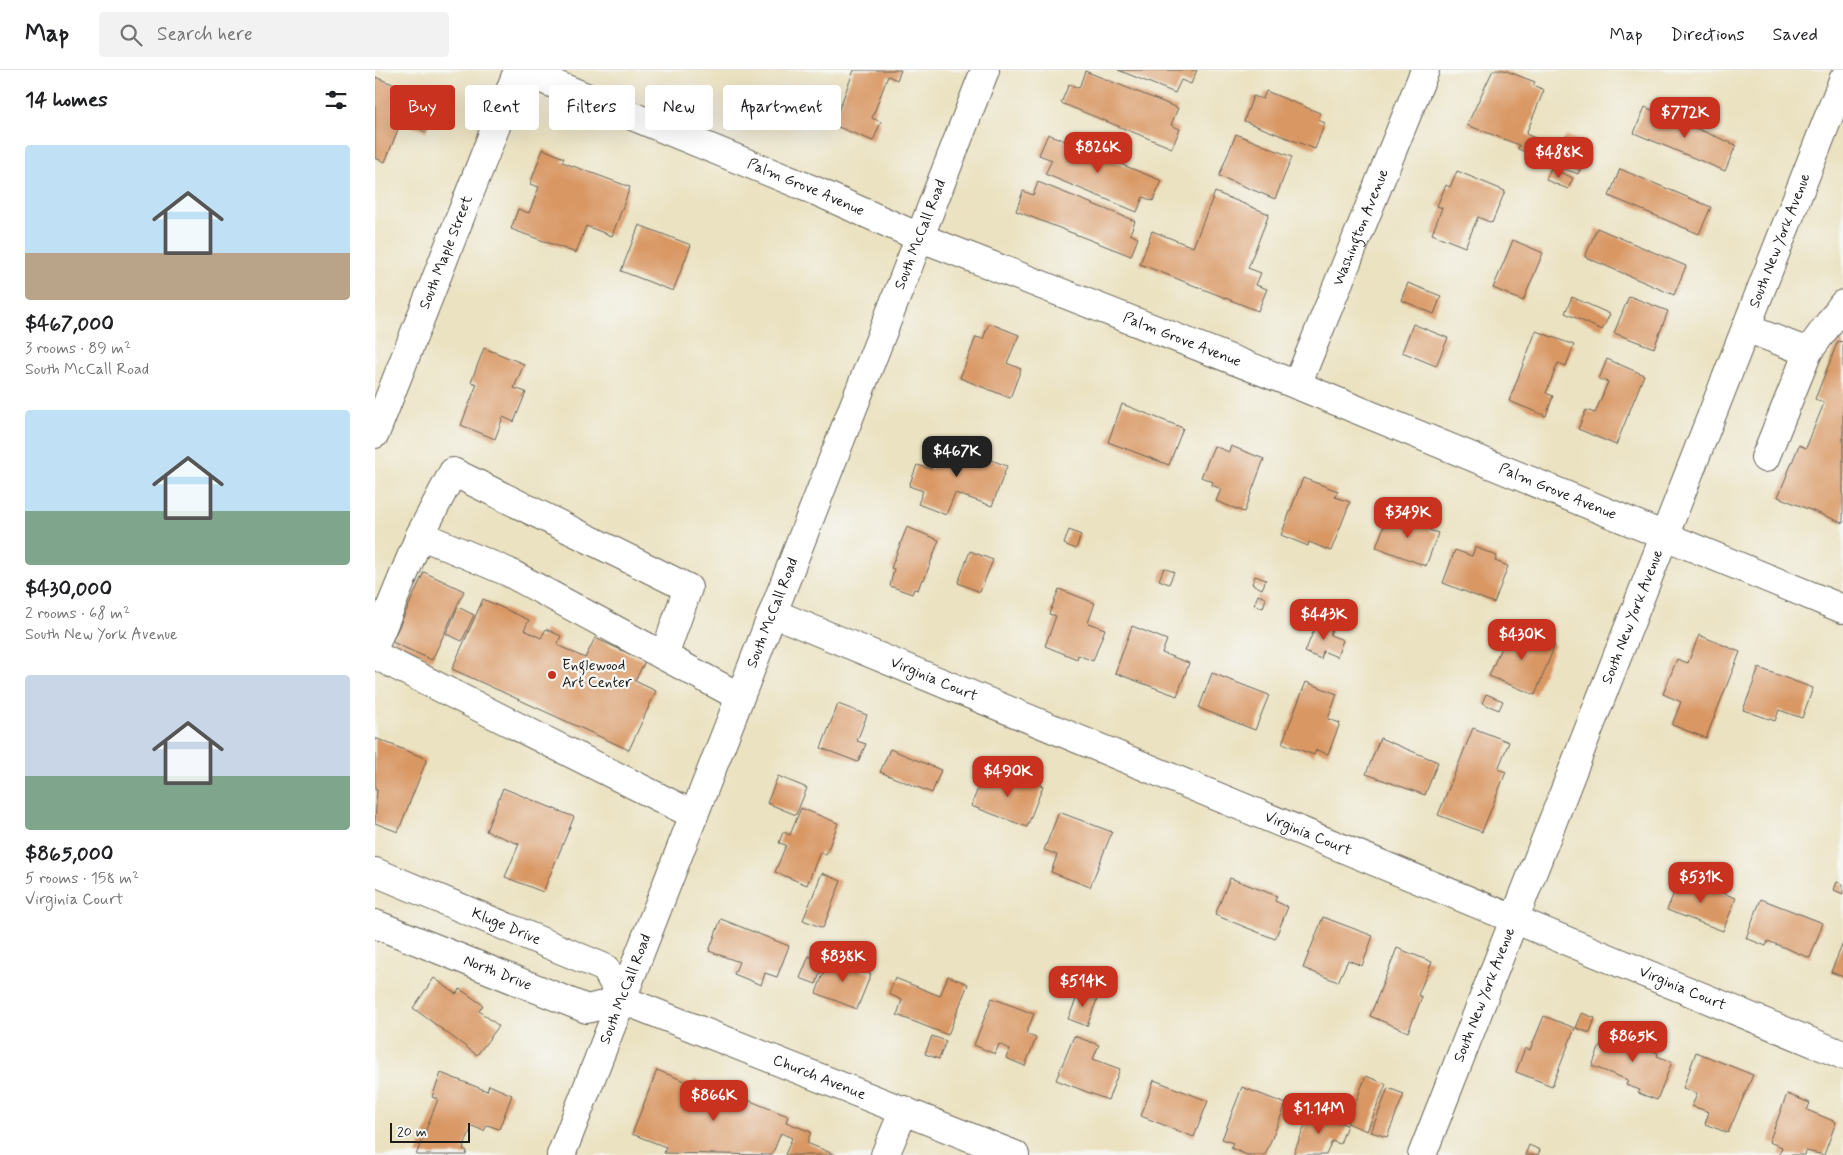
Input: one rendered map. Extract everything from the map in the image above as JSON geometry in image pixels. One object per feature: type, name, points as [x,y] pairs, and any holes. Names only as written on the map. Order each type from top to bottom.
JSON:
[{"type":"street","name":"Palm Grove Avenue","points":[[519,70],[818,192],[919,236],[1297,385],[1843,610]]},
{"type":"street","name":"South Maple Street","points":[[375,434],[519,70]]},
{"type":"street","name":"South McCall Road","points":[[561,1155],[985,70]]},
{"type":"street","name":"Washington Avenue","points":[[1297,385],[1425,70]]},
{"type":"street","name":"South New York Avenue","points":[[1422,1155],[1843,80]]},
{"type":"street","points":[[1765,458],[1808,352],[1843,304]]},
{"type":"street","points":[[1746,328],[1808,352]]},
{"type":"street","points":[[375,645],[420,534],[453,472],[688,588],[664,656]]},
{"type":"street","points":[[420,534],[508,572],[740,697]]},
{"type":"street","name":"Virginia Court","points":[[773,613],[1843,1055]]},
{"type":"street","points":[[375,655],[693,815]]},
{"type":"street","name":"Kluge Drive","points":[[375,872],[605,968],[623,1000]]},
{"type":"street","name":"North Drive","points":[[375,924],[587,1009],[623,1000]]},
{"type":"street","name":"Church Avenue","points":[[623,1000],[1015,1155]]},
{"type":"street","points":[[885,1155],[904,1110]]},
{"type":"building","points":[[854,70],[901,70],[897,80],[888,76],[872,118],[881,122],[873,141],[841,128],[841,104]]},
{"type":"building","points":[[1118,70],[1197,70],[1191,84],[1181,80],[1175,93]]},
{"type":"building","points":[[1493,70],[1504,70],[1535,82],[1533,85],[1544,90],[1526,134],[1539,140],[1533,155],[1518,149],[1519,145],[1467,125]]},
{"type":"building","points":[[1085,71],[1178,108],[1171,125],[1180,129],[1172,148],[1061,103],[1069,84],[1079,88]]},
{"type":"building","points":[[375,77],[395,85],[390,85],[390,130],[398,130],[385,162],[375,158]]},
{"type":"building","points":[[1266,91],[1320,113],[1318,120],[1325,123],[1315,149],[1244,121],[1253,96],[1263,99]]},
{"type":"building","points":[[1645,107],[1736,145],[1725,171],[1634,133]]},
{"type":"building","points":[[1048,134],[1162,181],[1153,201],[1143,197],[1137,212],[1045,174],[1052,160],[1039,155]]},
{"type":"building","points":[[1236,134],[1292,157],[1275,199],[1219,176]]},
{"type":"building","points":[[1566,135],[1588,144],[1582,156],[1561,147]]},
{"type":"building","points":[[543,149],[564,158],[562,162],[630,187],[612,236],[586,226],[576,253],[511,229],[518,209],[529,213],[539,187],[530,184]]},
{"type":"building","points":[[1560,152],[1583,162],[1578,174],[1554,165]]},
{"type":"building","points":[[1551,168],[1573,178],[1568,189],[1546,180]]},
{"type":"building","points":[[1620,169],[1711,207],[1699,234],[1609,196]]},
{"type":"building","points":[[1457,171],[1505,191],[1492,223],[1478,217],[1465,247],[1432,234],[1442,208],[1437,206],[1446,185],[1450,187]]},
{"type":"building","points":[[1038,182],[1135,221],[1130,234],[1138,238],[1131,256],[1016,211],[1023,191],[1033,195]]},
{"type":"building","points":[[1215,192],[1269,214],[1248,268],[1261,273],[1256,285],[1267,289],[1258,311],[1140,264],[1152,231],[1193,247]]},
{"type":"building","points":[[639,225],[691,245],[673,291],[621,271]]},
{"type":"building","points":[[1597,228],[1686,266],[1674,295],[1585,257]]},
{"type":"building","points":[[1513,240],[1543,253],[1523,301],[1493,288]]},
{"type":"building","points":[[1408,283],[1441,296],[1434,314],[1401,300]]},
{"type":"building","points":[[1629,296],[1668,311],[1654,348],[1614,333]]},
{"type":"building","points":[[1572,297],[1610,314],[1602,330],[1565,313]]},
{"type":"building","points":[[989,323],[1019,335],[1007,363],[1021,369],[1010,398],[960,378],[976,337],[983,339]]},
{"type":"building","points":[[1413,324],[1448,338],[1436,366],[1402,352]]},
{"type":"building","points":[[1536,331],[1574,345],[1566,366],[1558,363],[1546,393],[1553,396],[1546,416],[1509,401]]},
{"type":"building","points":[[1838,341],[1843,342],[1843,523],[1778,497],[1799,445],[1806,448],[1824,403],[1815,399]]},
{"type":"building","points":[[484,348],[524,364],[514,388],[526,392],[514,422],[503,417],[495,439],[461,425],[477,384],[471,382]]},
{"type":"building","points":[[1607,359],[1644,375],[1616,445],[1578,429],[1586,410],[1595,413],[1608,382],[1599,379]]},
{"type":"building","points":[[1122,404],[1183,428],[1169,465],[1108,442]]},
{"type":"building","points":[[942,441],[1007,466],[992,506],[955,493],[946,515],[918,504],[923,491],[909,486],[917,465],[931,469]]},
{"type":"building","points":[[1214,446],[1229,452],[1231,446],[1264,459],[1244,512],[1216,501],[1221,489],[1212,485],[1213,482],[1201,477]]},
{"type":"building","points":[[1303,478],[1338,491],[1335,497],[1350,502],[1331,551],[1309,542],[1308,546],[1281,535]]},
{"type":"building","points":[[1390,511],[1413,520],[1412,523],[1417,525],[1419,519],[1431,524],[1429,530],[1438,533],[1426,566],[1376,547]]},
{"type":"building","points":[[907,527],[939,540],[924,580],[922,579],[918,590],[914,589],[912,594],[890,586],[894,569],[891,568]]},
{"type":"building","points":[[1069,530],[1081,535],[1076,549],[1064,544]]},
{"type":"building","points":[[1475,547],[1497,556],[1495,561],[1508,566],[1494,603],[1443,583],[1455,550],[1472,556]]},
{"type":"building","points":[[970,551],[993,560],[980,592],[958,583]]},
{"type":"building","points":[[1164,568],[1174,572],[1169,584],[1159,580]]},
{"type":"building","points":[[424,572],[464,591],[432,660],[392,642]]},
{"type":"building","points":[[1255,576],[1266,580],[1262,589],[1252,584]]},
{"type":"building","points":[[1059,589],[1095,603],[1088,623],[1105,629],[1093,661],[1078,655],[1077,659],[1045,646],[1056,616],[1049,614]]},
{"type":"building","points":[[1258,595],[1266,598],[1263,608],[1254,605]]},
{"type":"building","name":"Englewood Art Center","points":[[483,599],[529,620],[524,630],[541,638],[546,629],[561,636],[557,645],[585,658],[595,638],[645,661],[635,681],[656,691],[629,750],[452,669]]},
{"type":"building","points":[[458,607],[474,615],[462,641],[446,634]]},
{"type":"building","points":[[1318,620],[1333,626],[1330,635],[1343,640],[1337,657],[1323,651],[1321,659],[1305,652]]},
{"type":"building","points":[[1132,626],[1167,640],[1162,653],[1189,663],[1177,696],[1115,673]]},
{"type":"building","points":[[1510,626],[1555,645],[1535,695],[1489,676]]},
{"type":"building","points":[[1699,635],[1740,652],[1706,738],[1672,725],[1681,702],[1663,694],[1677,659],[1688,663]]},
{"type":"building","points":[[1759,668],[1813,688],[1802,718],[1779,710],[1775,721],[1743,710]]},
{"type":"building","points":[[1212,673],[1269,695],[1255,730],[1199,708]]},
{"type":"building","points":[[1306,682],[1337,694],[1328,719],[1340,723],[1328,754],[1316,750],[1314,755],[1282,743]]},
{"type":"building","points":[[1486,694],[1503,701],[1499,710],[1482,703]]},
{"type":"building","points":[[838,704],[867,715],[857,741],[866,744],[858,762],[821,748]]},
{"type":"building","points":[[1473,728],[1509,742],[1498,769],[1506,772],[1482,832],[1438,815]]},
{"type":"building","points":[[375,738],[427,759],[398,832],[375,823],[377,790],[375,790]]},
{"type":"building","points":[[1380,738],[1438,762],[1425,795],[1366,774]]},
{"type":"building","points":[[890,749],[941,770],[932,793],[880,772]]},
{"type":"building","points":[[984,773],[1013,784],[1016,776],[1043,786],[1027,827],[971,806]]},
{"type":"building","points":[[778,776],[807,788],[796,815],[767,803]]},
{"type":"building","points":[[503,788],[574,817],[543,892],[505,877],[519,844],[486,831]]},
{"type":"building","points":[[801,808],[838,823],[826,855],[820,852],[807,885],[775,872],[786,845],[779,843],[783,832],[790,835]]},
{"type":"building","points":[[1059,812],[1112,832],[1090,887],[1051,872],[1057,855],[1044,850]]},
{"type":"building","points":[[822,873],[841,881],[823,928],[803,920]]},
{"type":"building","points":[[1680,877],[1736,898],[1723,931],[1667,910]]},
{"type":"building","points":[[1230,878],[1277,896],[1275,901],[1288,907],[1275,939],[1215,915]]},
{"type":"building","points":[[1837,882],[1843,884],[1843,894],[1834,890]]},
{"type":"building","points":[[1761,899],[1823,923],[1810,958],[1768,941],[1766,946],[1746,938]]},
{"type":"building","points":[[1323,917],[1373,936],[1362,966],[1348,960],[1338,982],[1303,968]]},
{"type":"building","points":[[721,919],[789,946],[777,977],[765,973],[761,985],[734,974],[739,962],[709,951]]},
{"type":"building","points":[[1843,943],[1843,977],[1831,972]]},
{"type":"building","points":[[1397,948],[1432,962],[1418,995],[1422,997],[1408,1032],[1370,1016]]},
{"type":"building","points":[[809,956],[824,963],[816,984],[800,978]]},
{"type":"building","points":[[829,958],[871,974],[857,1009],[816,993]]},
{"type":"building","points":[[1088,974],[1102,980],[1097,990],[1084,985]]},
{"type":"building","points":[[948,976],[968,984],[948,1035],[897,1015],[902,1000],[889,994],[895,978],[940,996]]},
{"type":"building","points":[[434,978],[456,994],[460,989],[483,1005],[479,1011],[499,1026],[477,1055],[413,1008]]},
{"type":"building","points":[[1080,990],[1098,997],[1087,1026],[1068,1019]]},
{"type":"building","points":[[992,998],[1034,1014],[1026,1034],[1036,1038],[1025,1066],[1006,1058],[1010,1049],[999,1044],[995,1054],[974,1045]]},
{"type":"building","points":[[1582,1013],[1595,1018],[1590,1033],[1576,1028]]},
{"type":"building","points":[[1544,1016],[1575,1028],[1552,1086],[1516,1072],[1525,1048],[1530,1050]]},
{"type":"building","points":[[1616,1028],[1636,1036],[1632,1043],[1658,1053],[1657,1056],[1672,1062],[1657,1100],[1638,1093],[1640,1090],[1626,1085],[1628,1080],[1592,1066],[1605,1033],[1614,1036]]},
{"type":"building","points":[[932,1036],[946,1041],[939,1059],[925,1054]]},
{"type":"building","points":[[1074,1036],[1099,1045],[1093,1059],[1120,1069],[1108,1100],[1056,1080]]},
{"type":"building","points":[[1696,1052],[1753,1075],[1728,1133],[1705,1124],[1709,1112],[1692,1106],[1697,1093],[1683,1088]]},
{"type":"building","points":[[657,1070],[692,1084],[695,1079],[788,1116],[786,1122],[811,1132],[807,1143],[836,1155],[785,1155],[792,1138],[781,1133],[772,1155],[664,1153],[666,1147],[632,1134]]},
{"type":"building","points":[[441,1073],[487,1091],[489,1085],[512,1095],[499,1129],[487,1125],[484,1131],[472,1126],[463,1149],[467,1151],[466,1155],[416,1155],[438,1099],[432,1097]]},
{"type":"building","points":[[1366,1076],[1386,1084],[1367,1131],[1347,1123]]},
{"type":"building","points":[[1154,1080],[1208,1101],[1194,1137],[1141,1116]]},
{"type":"building","points":[[1242,1087],[1286,1104],[1265,1155],[1247,1155],[1231,1148],[1233,1143],[1222,1139]]},
{"type":"building","points":[[1388,1088],[1404,1094],[1387,1137],[1371,1132]]},
{"type":"building","points":[[1787,1094],[1810,1103],[1807,1110],[1836,1122],[1824,1155],[1806,1151],[1805,1155],[1779,1155],[1782,1147],[1769,1142]]},
{"type":"building","points":[[1311,1111],[1347,1125],[1340,1144],[1332,1141],[1326,1155],[1293,1155]]},
{"type":"building","points":[[1529,1145],[1540,1150],[1538,1155],[1525,1155]]},
{"type":"place","name":"Englewood Art Center","points":[[552,675]]}]
